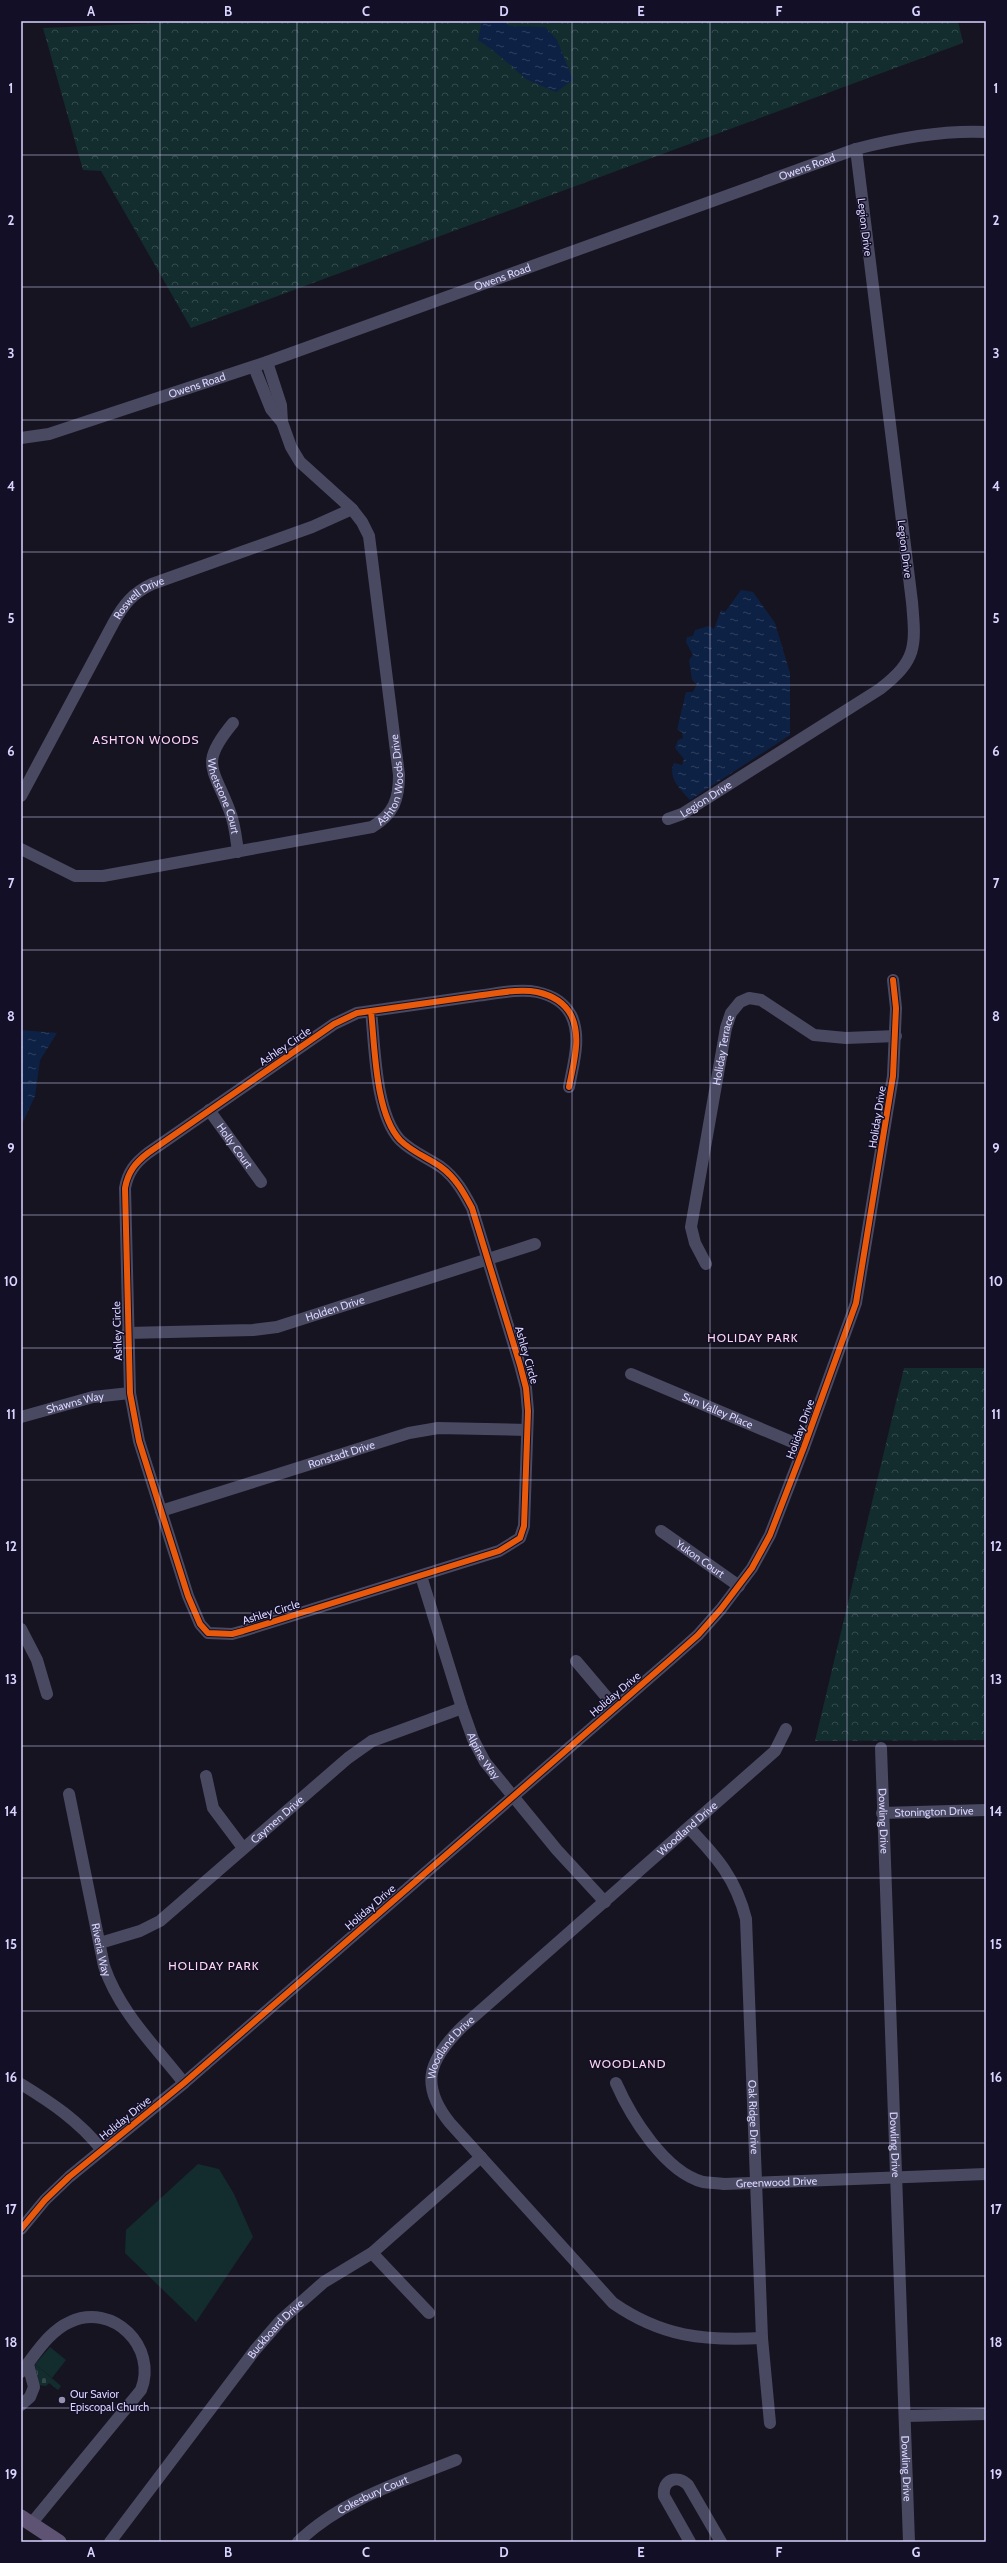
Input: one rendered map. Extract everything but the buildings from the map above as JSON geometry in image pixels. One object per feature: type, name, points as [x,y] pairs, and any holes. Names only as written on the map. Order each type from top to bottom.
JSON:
[{"type":"main road","points":[[26,2520],[59,2542]]},
{"type":"street","name":"Owens Road","points":[[21,438],[49,434],[254,367],[856,149],[908,138],[986,132]]},
{"type":"street","name":"Legion Drive","points":[[668,819],[689,810],[880,689],[897,676],[908,662],[914,646],[912,602],[856,149]]},
{"type":"street","name":"Ashton Woods Drive","points":[[21,849],[75,876],[87,878],[372,827],[384,820],[394,808],[399,793],[399,775],[370,544],[362,522],[352,508],[300,462],[291,447],[282,422],[281,405],[267,362]]},
{"type":"street","name":"Ashton Woods Drive","points":[[254,367],[271,409],[282,422]]},
{"type":"street","name":"Roswell Drive","points":[[21,796],[124,604],[136,592],[152,584],[312,527],[352,508]]},
{"type":"street","name":"Whetstone Court","points":[[233,723],[218,741],[212,753],[211,767],[230,810],[238,852]]},
{"type":"street","name":"Holiday Drive","points":[[21,2229],[44,2200],[184,2083],[698,1635],[740,1586],[770,1535],[804,1448],[856,1303],[893,1076],[896,1036],[893,980]]},
{"type":"street","name":"Ashley Circle","points":[[371,1011],[379,1081],[390,1124],[400,1140],[417,1153],[441,1167],[454,1179],[472,1208],[489,1260],[526,1388],[526,1513],[520,1538],[499,1551],[244,1631],[232,1634],[208,1633],[200,1624],[192,1607],[138,1441],[130,1393],[127,1333],[124,1188],[128,1174],[136,1162],[209,1110],[334,1024],[357,1013],[371,1011],[511,992],[536,992],[550,996],[563,1004],[572,1017],[576,1033],[576,1052],[569,1087]]},
{"type":"street","name":"Holiday Terrace","points":[[706,1264],[695,1243],[691,1227],[722,1047],[731,1013],[740,1002],[749,998],[761,1000],[814,1035],[846,1038],[896,1036]]},
{"type":"street","name":"Holly Court","points":[[209,1110],[261,1182]]},
{"type":"street","name":"Holden Drive","points":[[127,1333],[253,1330],[278,1327],[535,1244]]},
{"type":"street","name":"Sun Valley Place","points":[[631,1374],[804,1448]]},
{"type":"street","name":"Shawns Way","points":[[21,1417],[93,1397],[130,1393]]},
{"type":"street","name":"Ronstadt Drive","points":[[161,1511],[409,1433],[438,1428],[527,1430]]},
{"type":"street","name":"Yukon Court","points":[[661,1531],[740,1586]]},
{"type":"street","name":"Alpine Way","points":[[421,1576],[462,1708],[473,1739],[485,1762],[512,1797],[605,1902]]},
{"type":"street","points":[[21,1630],[37,1660],[47,1694]]},
{"type":"street","points":[[576,1661],[615,1707]]},
{"type":"street","name":"Caymen Drive","points":[[100,1943],[140,1931],[160,1921],[348,1758],[372,1741],[462,1708]]},
{"type":"street","name":"Woodland Drive","points":[[762,2338],[709,2339],[682,2335],[656,2328],[635,2318],[614,2303],[595,2285],[438,2108],[432,2093],[430,2077],[435,2060],[446,2043],[462,2027],[775,1751],[786,1729]]},
{"type":"street","name":"Dowling Drive","points":[[881,1748],[882,1813],[906,2416],[909,2542]]},
{"type":"street","points":[[206,1776],[214,1808],[243,1848]]},
{"type":"street","name":"Riveria Way","points":[[69,1794],[104,1966],[118,1999],[184,2083]]},
{"type":"street","name":"Stonington Drive","points":[[882,1813],[986,1810]]},
{"type":"street","name":"Oak Ridge Drive","points":[[689,1828],[715,1855],[732,1878],[741,1896],[746,1919],[758,2183],[762,2338],[770,2423]]},
{"type":"street","name":"Greenwood Drive","points":[[616,2083],[630,2113],[665,2157],[683,2172],[702,2182],[724,2184],[986,2174]]},
{"type":"street","points":[[21,2084],[60,2108],[78,2123],[102,2150]]},
{"type":"street","name":"Buckboard Drive","points":[[110,2542],[255,2350],[281,2320],[324,2282],[372,2253],[481,2157]]},
{"type":"street","points":[[372,2253],[428,2313]]},
{"type":"street","points":[[21,2405],[30,2397],[34,2387],[24,2368],[55,2331],[69,2322],[82,2318],[96,2317],[111,2320],[126,2330],[136,2340],[144,2355],[145,2372],[141,2390],[26,2520]]},
{"type":"street","points":[[906,2416],[986,2414]]},
{"type":"street","name":"Cokesbury Court","points":[[298,2542],[315,2526],[338,2509],[456,2460]]},
{"type":"street","points":[[690,2542],[664,2496],[663,2490],[667,2483],[673,2479],[682,2480],[688,2485],[721,2542]]},
{"type":"green space","points":[[205,21],[958,21],[963,43],[191,328],[101,171],[83,170],[43,28]]},
{"type":"green space","points":[[904,1368],[986,1368],[986,1740],[815,1741]]},
{"type":"green space","points":[[198,2164],[219,2169],[234,2194],[253,2237],[196,2322],[125,2253],[126,2230]]},
{"type":"green space","points":[[50,2347],[66,2360],[52,2378],[35,2364]]},
{"type":"green space","points":[[35,2364],[61,2386],[58,2390],[49,2383],[46,2386],[39,2385]]},
{"type":"water","points":[[482,21],[502,21],[510,26],[545,27],[557,40],[573,80],[556,92],[526,79],[494,51],[478,40]]},
{"type":"water","points":[[741,590],[753,592],[775,623],[790,673],[790,735],[690,800],[676,783],[672,774],[674,763],[682,765],[684,759],[675,748],[678,740],[683,738],[682,732],[677,730],[686,692],[693,692],[697,684],[692,680],[689,660],[693,655],[686,642],[687,637],[693,636],[695,630],[709,626],[714,629],[721,610],[725,612]]},
{"type":"water","points":[[21,1030],[57,1033],[40,1060],[35,1096],[21,1126]]},
{"type":"cycle path","points":[[21,2229],[45,2200],[69,2177],[184,2083],[698,1635],[721,1609],[752,1568],[770,1535],[804,1447],[856,1303],[893,1076],[896,1008],[893,980]]},
{"type":"cycle path","points":[[371,1011],[375,1061],[385,1114],[400,1140],[420,1155],[446,1171],[459,1186],[472,1208],[520,1365],[526,1388],[528,1411],[524,1526],[520,1538],[499,1551],[243,1631],[232,1634],[208,1633],[200,1624],[188,1596],[139,1441],[130,1393],[125,1188],[128,1177],[133,1168],[139,1160],[148,1153],[334,1024],[357,1013],[371,1011],[483,995],[514,991],[530,991],[547,995],[565,1006],[571,1015],[576,1032],[576,1051],[569,1087]]},
{"type":"place","name":"Our Savior Episcopal Church","points":[[62,2400]]},
{"type":"district","name":"ASHTON WOODS","points":[[146,739]]},
{"type":"district","name":"HOLIDAY PARK","points":[[753,1337]]},
{"type":"district","name":"HOLIDAY PARK","points":[[214,1965]]},
{"type":"district","name":"WOODLAND","points":[[628,2063]]}]
